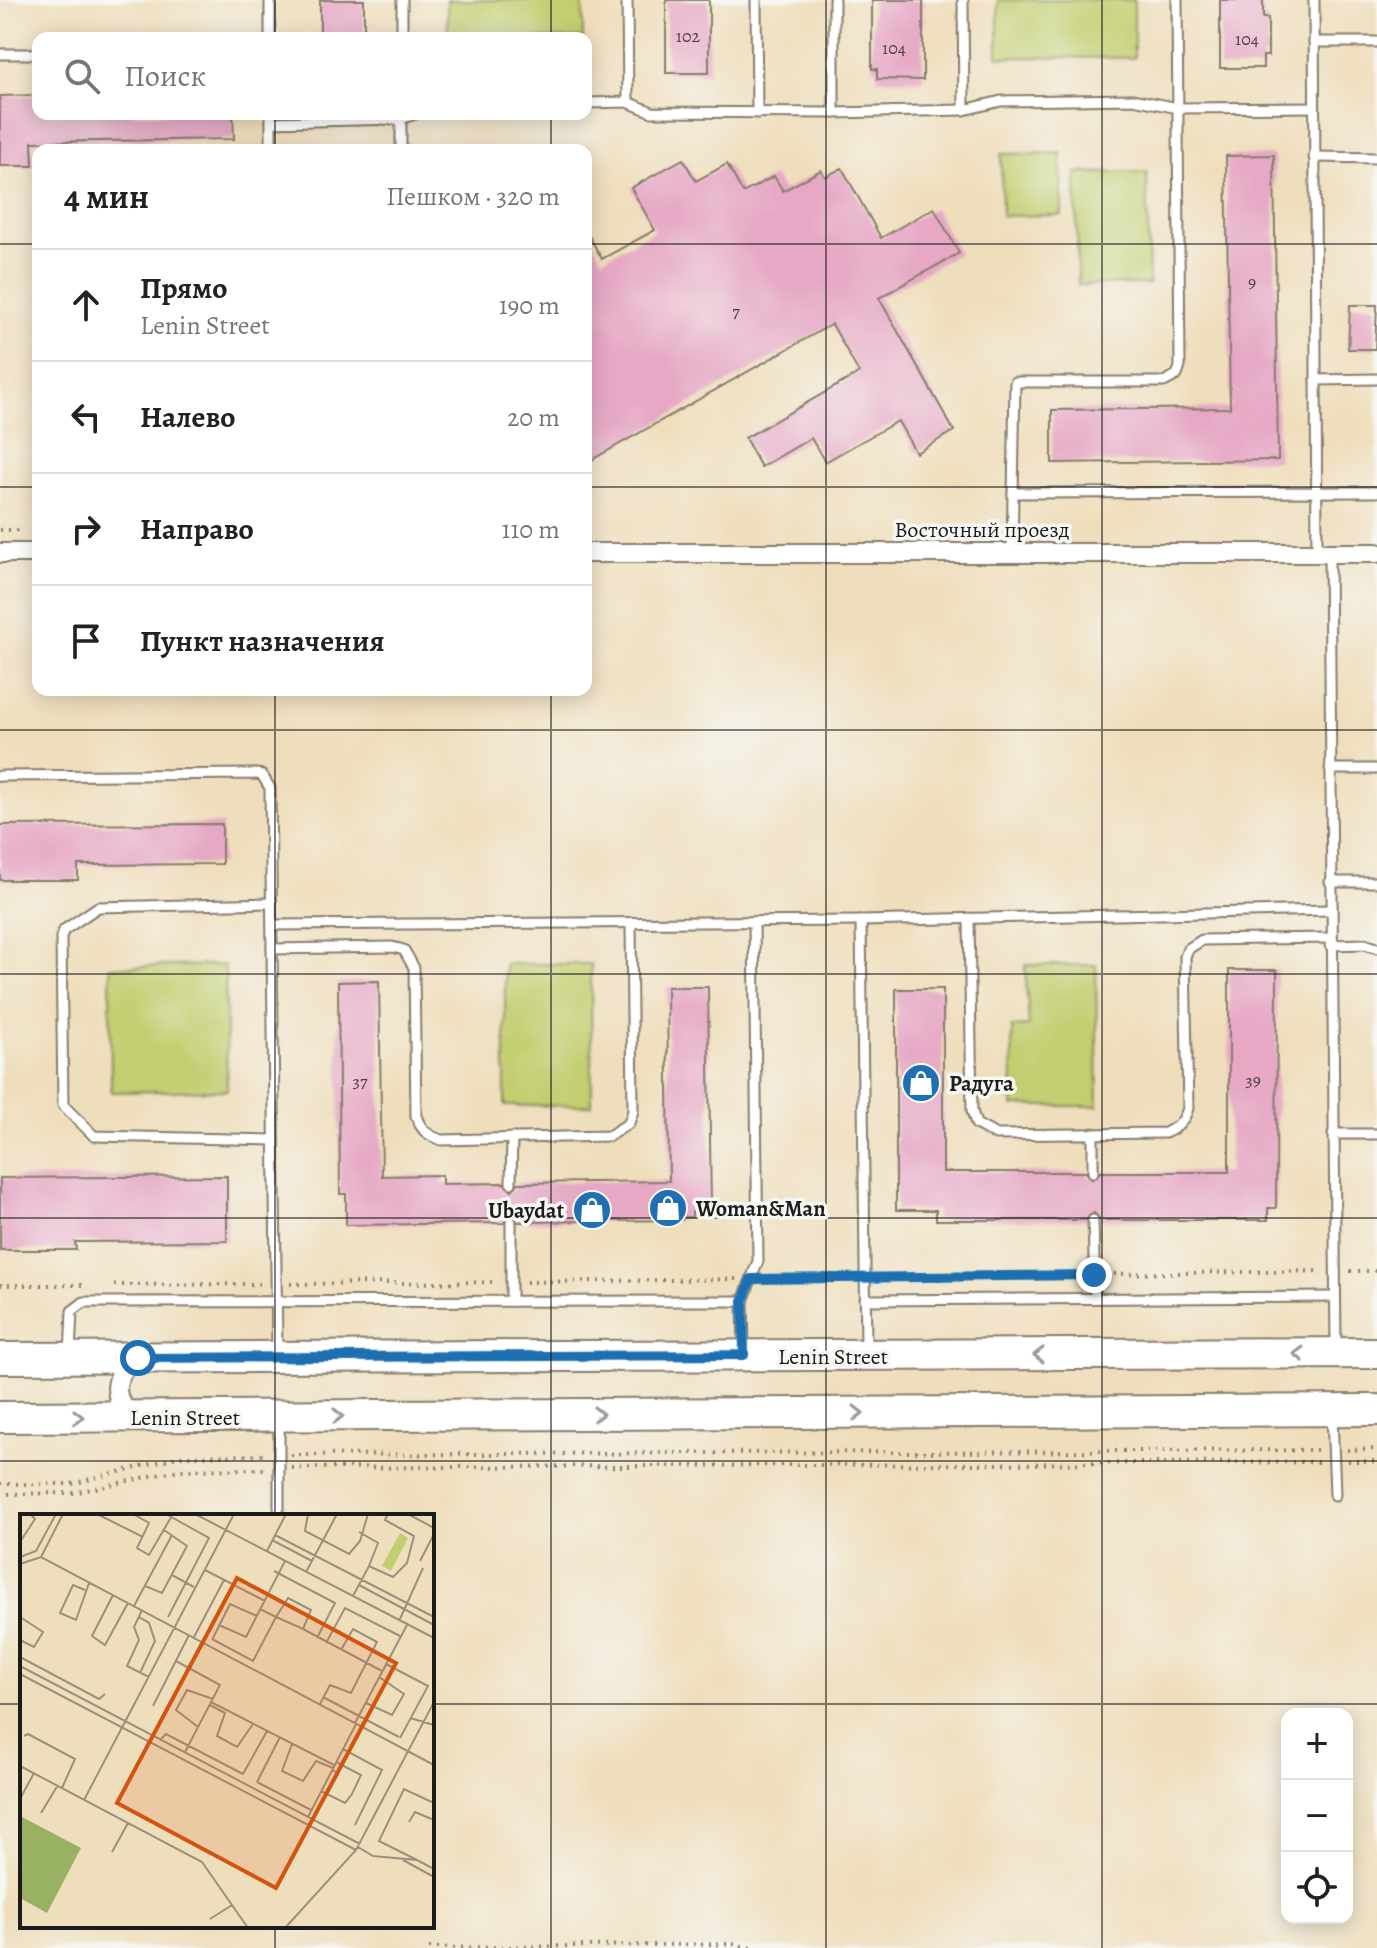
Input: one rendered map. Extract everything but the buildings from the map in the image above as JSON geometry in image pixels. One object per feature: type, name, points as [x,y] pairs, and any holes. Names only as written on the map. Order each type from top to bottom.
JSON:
[{"type":"main road","name":"Lenin Street","points":[[0,1358],[1377,1353]]},
{"type":"main road","name":"Lenin Street","points":[[0,1417],[1376,1410]]},
{"type":"street","points":[[0,553],[32,553]]},
{"type":"street","name":"Восточный проезд","points":[[592,553],[1377,553]]},
{"type":"street","points":[[136,1417],[121,1403],[116,1385],[121,1370],[138,1358]]},
{"type":"lane","points":[[270,0],[270,32]]},
{"type":"lane","points":[[402,0],[402,32]]},
{"type":"lane","points":[[627,0],[628,102]]},
{"type":"lane","points":[[756,0],[757,113]]},
{"type":"lane","points":[[834,0],[834,113]]},
{"type":"lane","points":[[963,0],[964,110]]},
{"type":"lane","points":[[1012,553],[1015,382],[1164,382],[1177,375],[1180,367],[1177,0]]},
{"type":"lane","points":[[1314,0],[1317,493],[1323,554],[1330,769],[1336,1353]]},
{"type":"lane","points":[[1314,42],[1377,42]]},
{"type":"lane","points":[[0,54],[32,54]]},
{"type":"lane","points":[[592,103],[628,102],[652,112],[757,113],[964,110],[1001,101],[1133,99],[1178,108],[1314,107]]},
{"type":"lane","points":[[271,120],[271,144]]},
{"type":"lane","points":[[401,120],[401,144]]},
{"type":"lane","points":[[1314,157],[1377,158]]},
{"type":"lane","points":[[1316,380],[1377,379]]},
{"type":"lane","points":[[1013,493],[1377,492]]},
{"type":"lane","points":[[1330,769],[1377,769]]},
{"type":"lane","points":[[0,776],[262,775],[270,788],[277,1357]]},
{"type":"lane","points":[[1330,882],[1377,882]]},
{"type":"lane","points":[[271,903],[98,907],[64,930],[61,937],[63,1105],[94,1136],[274,1140]]},
{"type":"lane","points":[[272,925],[861,921],[1330,910]]},
{"type":"lane","points":[[969,918],[972,1111],[976,1124],[996,1135],[1165,1133],[1184,1120],[1188,1108],[1185,957],[1194,943],[1330,941],[1377,948]]},
{"type":"lane","points":[[861,921],[866,1356]]},
{"type":"lane","points":[[744,1355],[743,1301],[758,1261],[754,922]]},
{"type":"lane","points":[[272,949],[392,947],[404,950],[414,968],[416,1116],[421,1128],[441,1140],[609,1136],[629,1123],[633,1111],[631,923]]},
{"type":"lane","points":[[1093,1133],[1093,1172]]},
{"type":"lane","points":[[1333,1134],[1377,1134]]},
{"type":"lane","points":[[511,1183],[512,1138]]},
{"type":"lane","points":[[1093,1220],[1095,1297]]},
{"type":"lane","points":[[511,1222],[511,1301]]},
{"type":"lane","points":[[865,1300],[1335,1297]]},
{"type":"lane","points":[[70,1358],[70,1318],[72,1311],[84,1302],[743,1301]]},
{"type":"lane","points":[[1332,1410],[1335,1495]]},
{"type":"lane","points":[[278,1416],[279,1508]]},
{"type":"path","points":[[0,530],[23,530]]},
{"type":"path","points":[[107,1285],[1377,1271]]},
{"type":"path","points":[[0,1285],[92,1285]]},
{"type":"path","points":[[0,1484],[72,1484],[181,1456],[1377,1449]]},
{"type":"path","points":[[0,1494],[73,1493],[179,1470],[1377,1461]]},
{"type":"path","points":[[429,1948],[733,1944],[752,1948]]},
{"type":"green space","points":[[447,0],[583,0],[583,32],[448,32]]},
{"type":"green space","points":[[998,0],[1134,0],[1134,58],[998,57]]},
{"type":"green space","points":[[1061,153],[1062,215],[1002,216],[1001,154]]},
{"type":"green space","points":[[1147,172],[1149,284],[1078,285],[1076,173]]},
{"type":"green space","points":[[505,964],[591,964],[592,1105],[505,1106]]},
{"type":"green space","points":[[225,965],[227,1090],[111,1092],[110,967]]},
{"type":"green space","points":[[1025,965],[1096,965],[1098,1106],[1013,1106],[1012,1027],[1029,1026]]},
{"type":"place","name":"Радуга","points":[[921,1083]]},
{"type":"place","name":"Woman&Man","points":[[668,1208]]},
{"type":"place","name":"Ubaydat","points":[[592,1210]]},
{"type":"route","points":[[138,1358],[744,1355],[743,1301],[751,1279],[1094,1275]]}]
